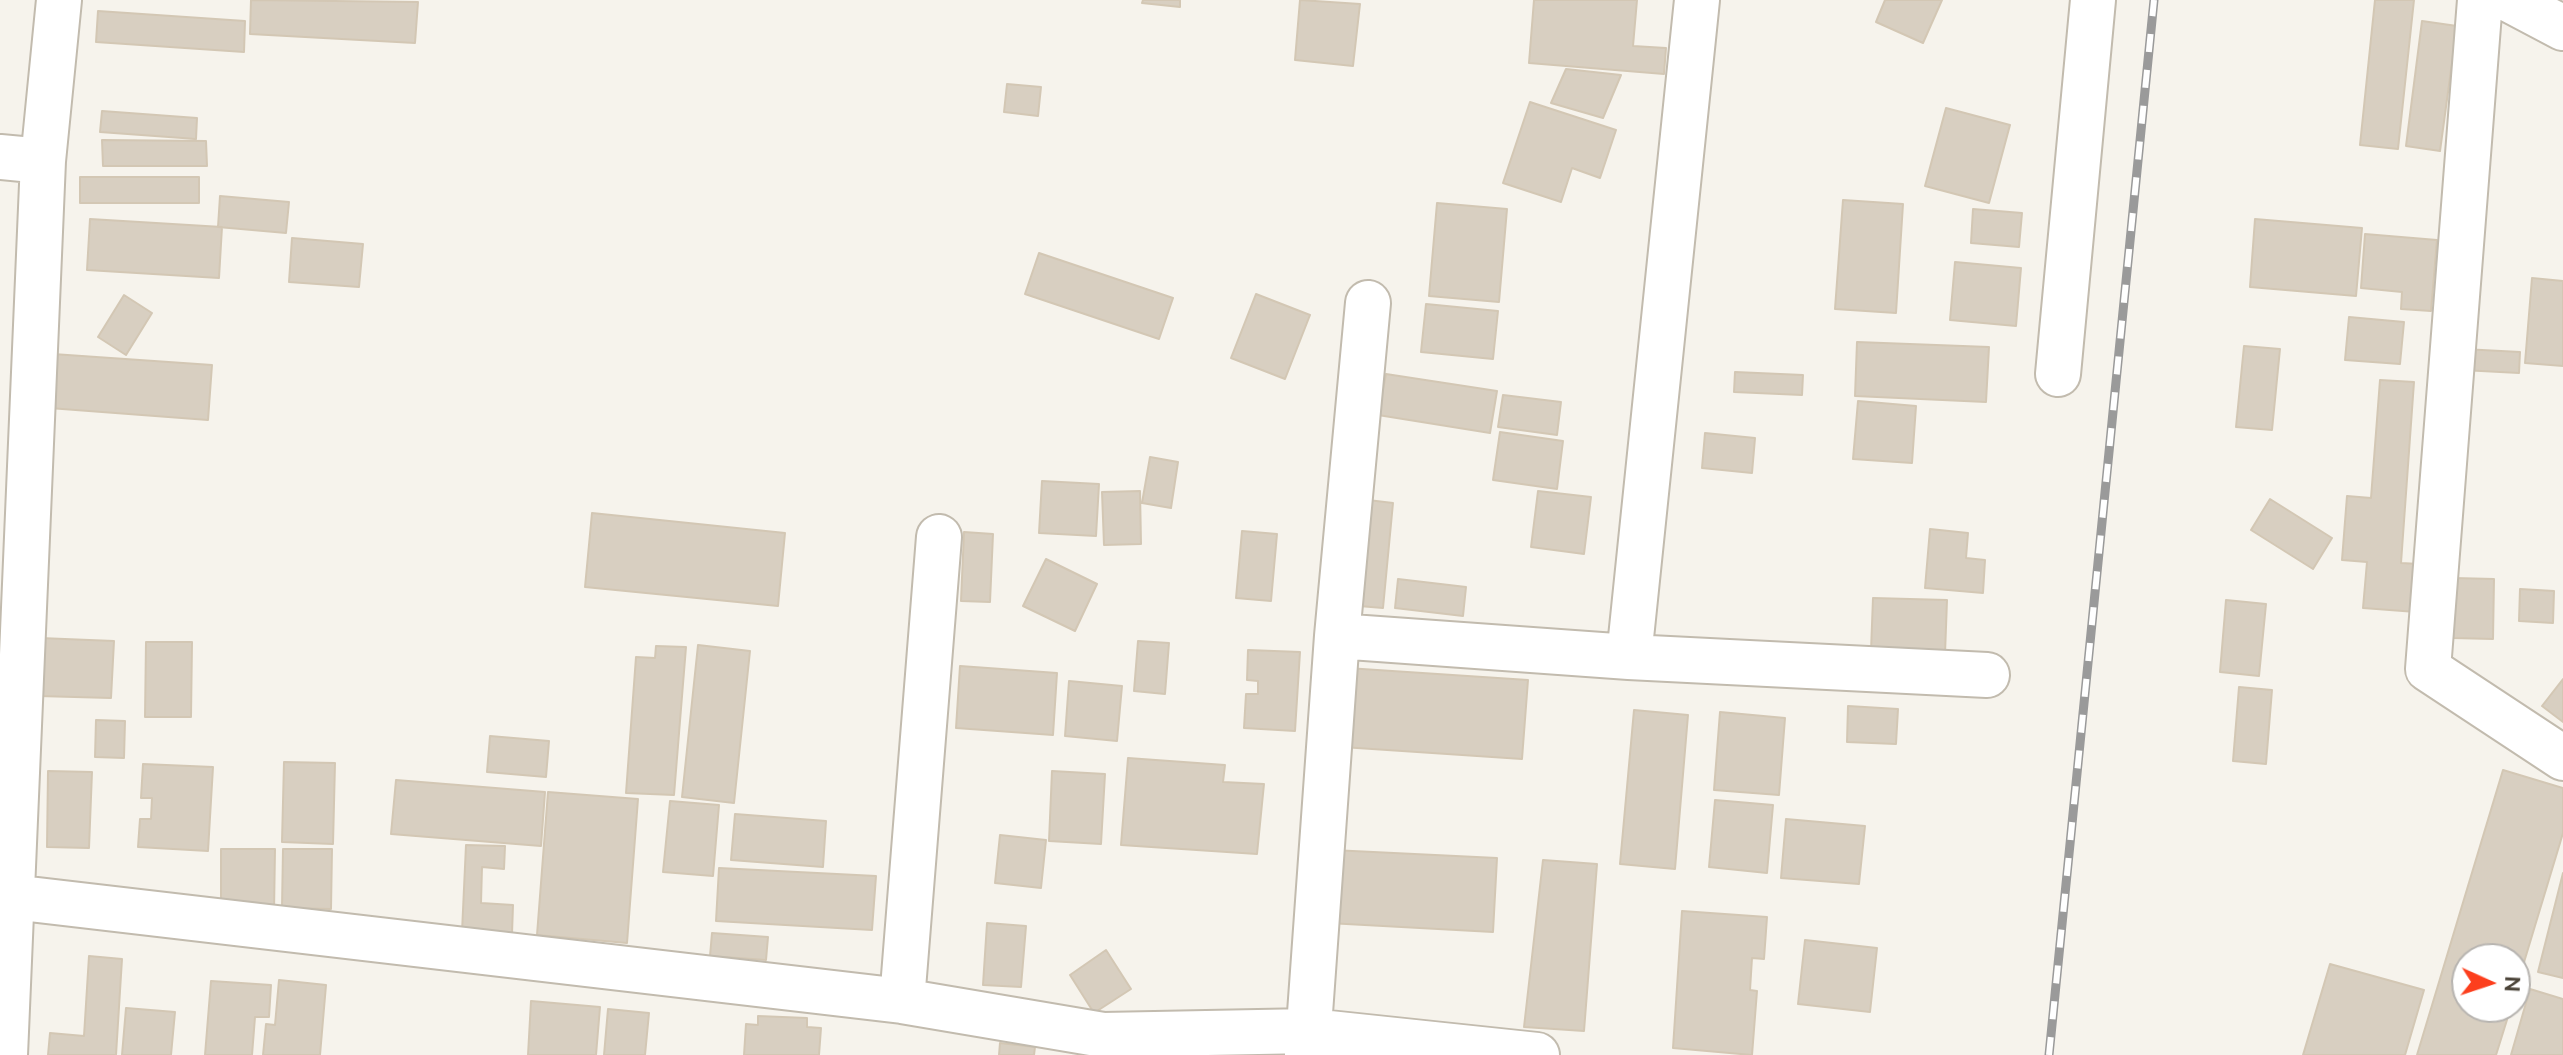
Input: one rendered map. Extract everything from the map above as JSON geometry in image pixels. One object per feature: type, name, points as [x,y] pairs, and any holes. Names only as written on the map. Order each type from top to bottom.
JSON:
[{"type":"street","points":[[5,1055],[12,897],[7,816],[43,161],[59,0]]},
{"type":"street","points":[[1629,657],[1697,0]]},
{"type":"street","points":[[2058,374],[2093,0]]},
{"type":"street","points":[[2480,0],[2428,669],[2563,758]]},
{"type":"street","points":[[2510,0],[2563,28]]},
{"type":"street","points":[[0,157],[43,161]]},
{"type":"street","points":[[1308,1043],[1337,636],[1368,303]]},
{"type":"street","points":[[902,1001],[939,537]]},
{"type":"street","points":[[1337,636],[1629,657],[1987,675]]},
{"type":"street","points":[[12,897],[902,1001],[1103,1035],[1537,1055]]},
{"type":"building","points":[[251,0],[418,2],[415,43],[250,34]]},
{"type":"building","points":[[1143,0],[1180,0],[1180,7],[1142,3]]},
{"type":"building","points":[[1300,0],[1360,4],[1353,66],[1295,60]]},
{"type":"building","points":[[1534,0],[1637,0],[1633,46],[1666,48],[1664,74],[1529,63]]},
{"type":"building","points":[[1885,0],[1942,0],[1923,43],[1876,22]]},
{"type":"building","points":[[2375,0],[2414,0],[2398,149],[2360,145]]},
{"type":"building","points":[[98,11],[245,21],[244,52],[96,42]]},
{"type":"building","points":[[2422,21],[2457,26],[2440,151],[2406,146]]},
{"type":"building","points":[[1566,69],[1621,75],[1603,118],[1551,103]]},
{"type":"building","points":[[1007,84],[1041,87],[1038,116],[1004,112]]},
{"type":"building","points":[[1530,102],[1616,130],[1600,178],[1572,168],[1561,202],[1503,183]]},
{"type":"building","points":[[1946,108],[2010,125],[1989,203],[1925,186]]},
{"type":"building","points":[[102,111],[197,118],[196,139],[100,132]]},
{"type":"building","points":[[102,140],[206,141],[207,166],[103,166]]},
{"type":"building","points":[[80,177],[199,177],[199,203],[80,203]]},
{"type":"building","points":[[220,196],[289,202],[286,233],[218,227]]},
{"type":"building","points":[[1843,200],[1903,204],[1896,313],[1835,309]]},
{"type":"building","points":[[1437,203],[1507,209],[1499,302],[1429,296]]},
{"type":"building","points":[[1973,209],[2022,213],[2019,247],[1971,243]]},
{"type":"building","points":[[90,219],[222,227],[219,278],[87,270]]},
{"type":"building","points":[[2255,219],[2362,228],[2356,296],[2250,287]]},
{"type":"building","points":[[2365,234],[2437,240],[2431,311],[2401,309],[2402,292],[2361,288]]},
{"type":"building","points":[[292,238],[363,244],[359,287],[289,282]]},
{"type":"building","points":[[1039,253],[1173,298],[1159,339],[1025,294]]},
{"type":"building","points":[[1955,262],[2021,268],[2016,326],[1950,320]]},
{"type":"building","points":[[2532,278],[2563,281],[2563,366],[2525,363]]},
{"type":"building","points":[[1256,294],[1310,315],[1285,379],[1231,358]]},
{"type":"building","points":[[124,295],[152,313],[126,355],[98,337]]},
{"type":"building","points":[[1426,304],[1498,311],[1493,359],[1421,352]]},
{"type":"building","points":[[2349,317],[2404,322],[2400,364],[2345,360]]},
{"type":"building","points":[[1857,342],[1989,347],[1986,402],[1855,396]]},
{"type":"building","points":[[2244,346],[2280,349],[2272,430],[2236,427]]},
{"type":"building","points":[[2463,349],[2520,352],[2519,373],[2462,370]]},
{"type":"building","points":[[53,354],[212,365],[208,420],[49,408]]},
{"type":"building","points":[[1735,372],[1803,375],[1802,395],[1734,392]]},
{"type":"building","points":[[1386,374],[1497,391],[1490,433],[1378,415]]},
{"type":"building","points":[[2380,380],[2414,382],[2401,563],[2419,564],[2416,612],[2363,608],[2367,562],[2342,560],[2347,496],[2371,498]]},
{"type":"building","points":[[1503,395],[1561,402],[1557,435],[1498,427]]},
{"type":"building","points":[[1858,401],[1916,406],[1912,463],[1853,459]]},
{"type":"building","points":[[1500,432],[1563,441],[1557,489],[1493,480]]},
{"type":"building","points":[[1705,433],[1755,438],[1752,473],[1702,468]]},
{"type":"building","points":[[1150,457],[1178,462],[1171,508],[1142,503]]},
{"type":"building","points":[[1042,481],[1099,484],[1096,536],[1039,533]]},
{"type":"building","points":[[1140,491],[1141,544],[1104,545],[1102,492]]},
{"type":"building","points":[[1538,491],[1591,497],[1584,554],[1531,547]]},
{"type":"building","points":[[2270,499],[2332,538],[2313,569],[2251,530]]},
{"type":"building","points":[[1368,500],[1393,503],[1383,608],[1359,606]]},
{"type":"building","points":[[592,513],[785,533],[778,606],[585,587]]},
{"type":"building","points":[[1930,529],[1968,533],[1966,558],[1985,560],[1983,593],[1925,588]]},
{"type":"building","points":[[1242,531],[1277,534],[1271,601],[1236,598]]},
{"type":"building","points":[[964,532],[993,534],[990,602],[961,601]]},
{"type":"building","points":[[1046,559],[1097,584],[1075,631],[1023,606]]},
{"type":"building","points":[[2454,578],[2494,579],[2493,639],[2453,638]]},
{"type":"building","points":[[1398,579],[1466,587],[1463,616],[1395,608]]},
{"type":"building","points":[[2520,589],[2554,591],[2553,623],[2519,621]]},
{"type":"building","points":[[1873,598],[1947,600],[1945,654],[1871,651]]},
{"type":"building","points":[[2226,600],[2266,604],[2259,676],[2220,672]]},
{"type":"building","points":[[40,638],[114,641],[111,698],[38,696]]},
{"type":"building","points":[[1138,641],[1169,643],[1165,694],[1134,691]]},
{"type":"building","points":[[146,642],[192,642],[191,717],[145,717]]},
{"type":"building","points":[[698,645],[750,651],[734,803],[682,797]]},
{"type":"building","points":[[656,646],[686,647],[674,795],[626,793],[636,657],[655,658]]},
{"type":"building","points":[[1248,650],[1300,652],[1295,731],[1244,728],[1246,694],[1258,694],[1258,681],[1247,680]]},
{"type":"building","points":[[960,666],[1057,673],[1053,735],[956,728]]},
{"type":"building","points":[[1347,668],[1528,680],[1522,759],[1342,747]]},
{"type":"building","points":[[2563,679],[2563,722],[2542,706]]},
{"type":"building","points":[[1069,681],[1122,686],[1117,741],[1065,736]]},
{"type":"building","points":[[2239,687],[2272,690],[2266,764],[2233,761]]},
{"type":"building","points":[[1848,706],[1898,709],[1896,744],[1847,742]]},
{"type":"building","points":[[1634,710],[1688,715],[1675,869],[1620,864]]},
{"type":"building","points":[[1720,712],[1785,718],[1779,795],[1714,790]]},
{"type":"building","points":[[96,720],[125,721],[124,758],[95,757]]},
{"type":"building","points":[[490,736],[549,741],[546,777],[487,772]]},
{"type":"building","points":[[1128,758],[1225,765],[1223,782],[1264,784],[1257,854],[1121,845]]},
{"type":"building","points":[[284,762],[335,763],[333,844],[282,842]]},
{"type":"building","points":[[143,764],[213,767],[208,851],[138,847],[140,819],[151,819],[152,798],[141,798]]},
{"type":"building","points":[[2503,770],[2563,788],[2563,833],[2530,943],[2451,943],[2451,1023],[2506,1023],[2496,1055],[2417,1055]]},
{"type":"building","points":[[48,771],[92,772],[89,848],[47,847]]},
{"type":"building","points":[[1052,771],[1105,774],[1101,844],[1049,841]]},
{"type":"building","points":[[396,780],[545,792],[541,846],[391,834]]},
{"type":"building","points":[[548,792],[638,799],[627,943],[537,935]]},
{"type":"building","points":[[1715,800],[1773,805],[1767,873],[1709,867]]},
{"type":"building","points":[[670,801],[719,805],[713,876],[663,872]]},
{"type":"building","points":[[735,814],[826,821],[823,867],[731,860]]},
{"type":"building","points":[[1786,819],[1865,826],[1859,884],[1781,878]]},
{"type":"building","points":[[1000,835],[1046,840],[1041,888],[995,883]]},
{"type":"building","points":[[466,845],[505,846],[504,869],[482,867],[481,903],[513,905],[512,934],[462,932]]},
{"type":"building","points":[[221,849],[275,849],[274,912],[221,911]]},
{"type":"building","points":[[283,849],[332,849],[331,909],[282,908]]},
{"type":"building","points":[[1332,850],[1497,858],[1493,932],[1328,923]]},
{"type":"building","points":[[1543,860],[1597,864],[1584,1031],[1524,1027]]},
{"type":"building","points":[[719,868],[876,876],[872,930],[716,921]]},
{"type":"building","points":[[2563,873],[2563,978],[2538,972]]},
{"type":"building","points":[[1682,911],[1767,917],[1764,959],[1752,958],[1750,990],[1757,991],[1752,1055],[1673,1048]]},
{"type":"building","points":[[987,923],[1026,926],[1021,987],[983,985]]},
{"type":"building","points":[[712,933],[768,937],[766,960],[710,956]]},
{"type":"building","points":[[1805,940],[1877,948],[1870,1012],[1798,1004]]},
{"type":"building","points":[[1106,950],[1131,989],[1094,1013],[1070,975]]},
{"type":"building","points":[[89,956],[122,959],[116,1055],[48,1055],[50,1033],[84,1036]]},
{"type":"building","points":[[2330,964],[2424,990],[2405,1055],[2303,1055]]},
{"type":"building","points":[[279,980],[326,985],[320,1055],[263,1055],[266,1024],[275,1025]]},
{"type":"building","points":[[211,981],[271,985],[269,1017],[255,1017],[252,1055],[205,1055]]},
{"type":"building","points":[[2531,989],[2563,999],[2563,1055],[2511,1055],[2520,1023],[2531,1023]]},
{"type":"building","points":[[531,1001],[600,1007],[596,1055],[528,1055]]},
{"type":"building","points":[[126,1008],[175,1012],[171,1055],[122,1055]]},
{"type":"building","points":[[608,1009],[649,1013],[645,1055],[604,1055]]},
{"type":"building","points":[[758,1016],[807,1018],[807,1027],[821,1028],[819,1055],[744,1055],[746,1024],[758,1025]]},
{"type":"building","points":[[1000,1043],[1035,1047],[1034,1055],[999,1055]]},
{"type":"railway","points":[[2049,1055],[2154,0]]}]
